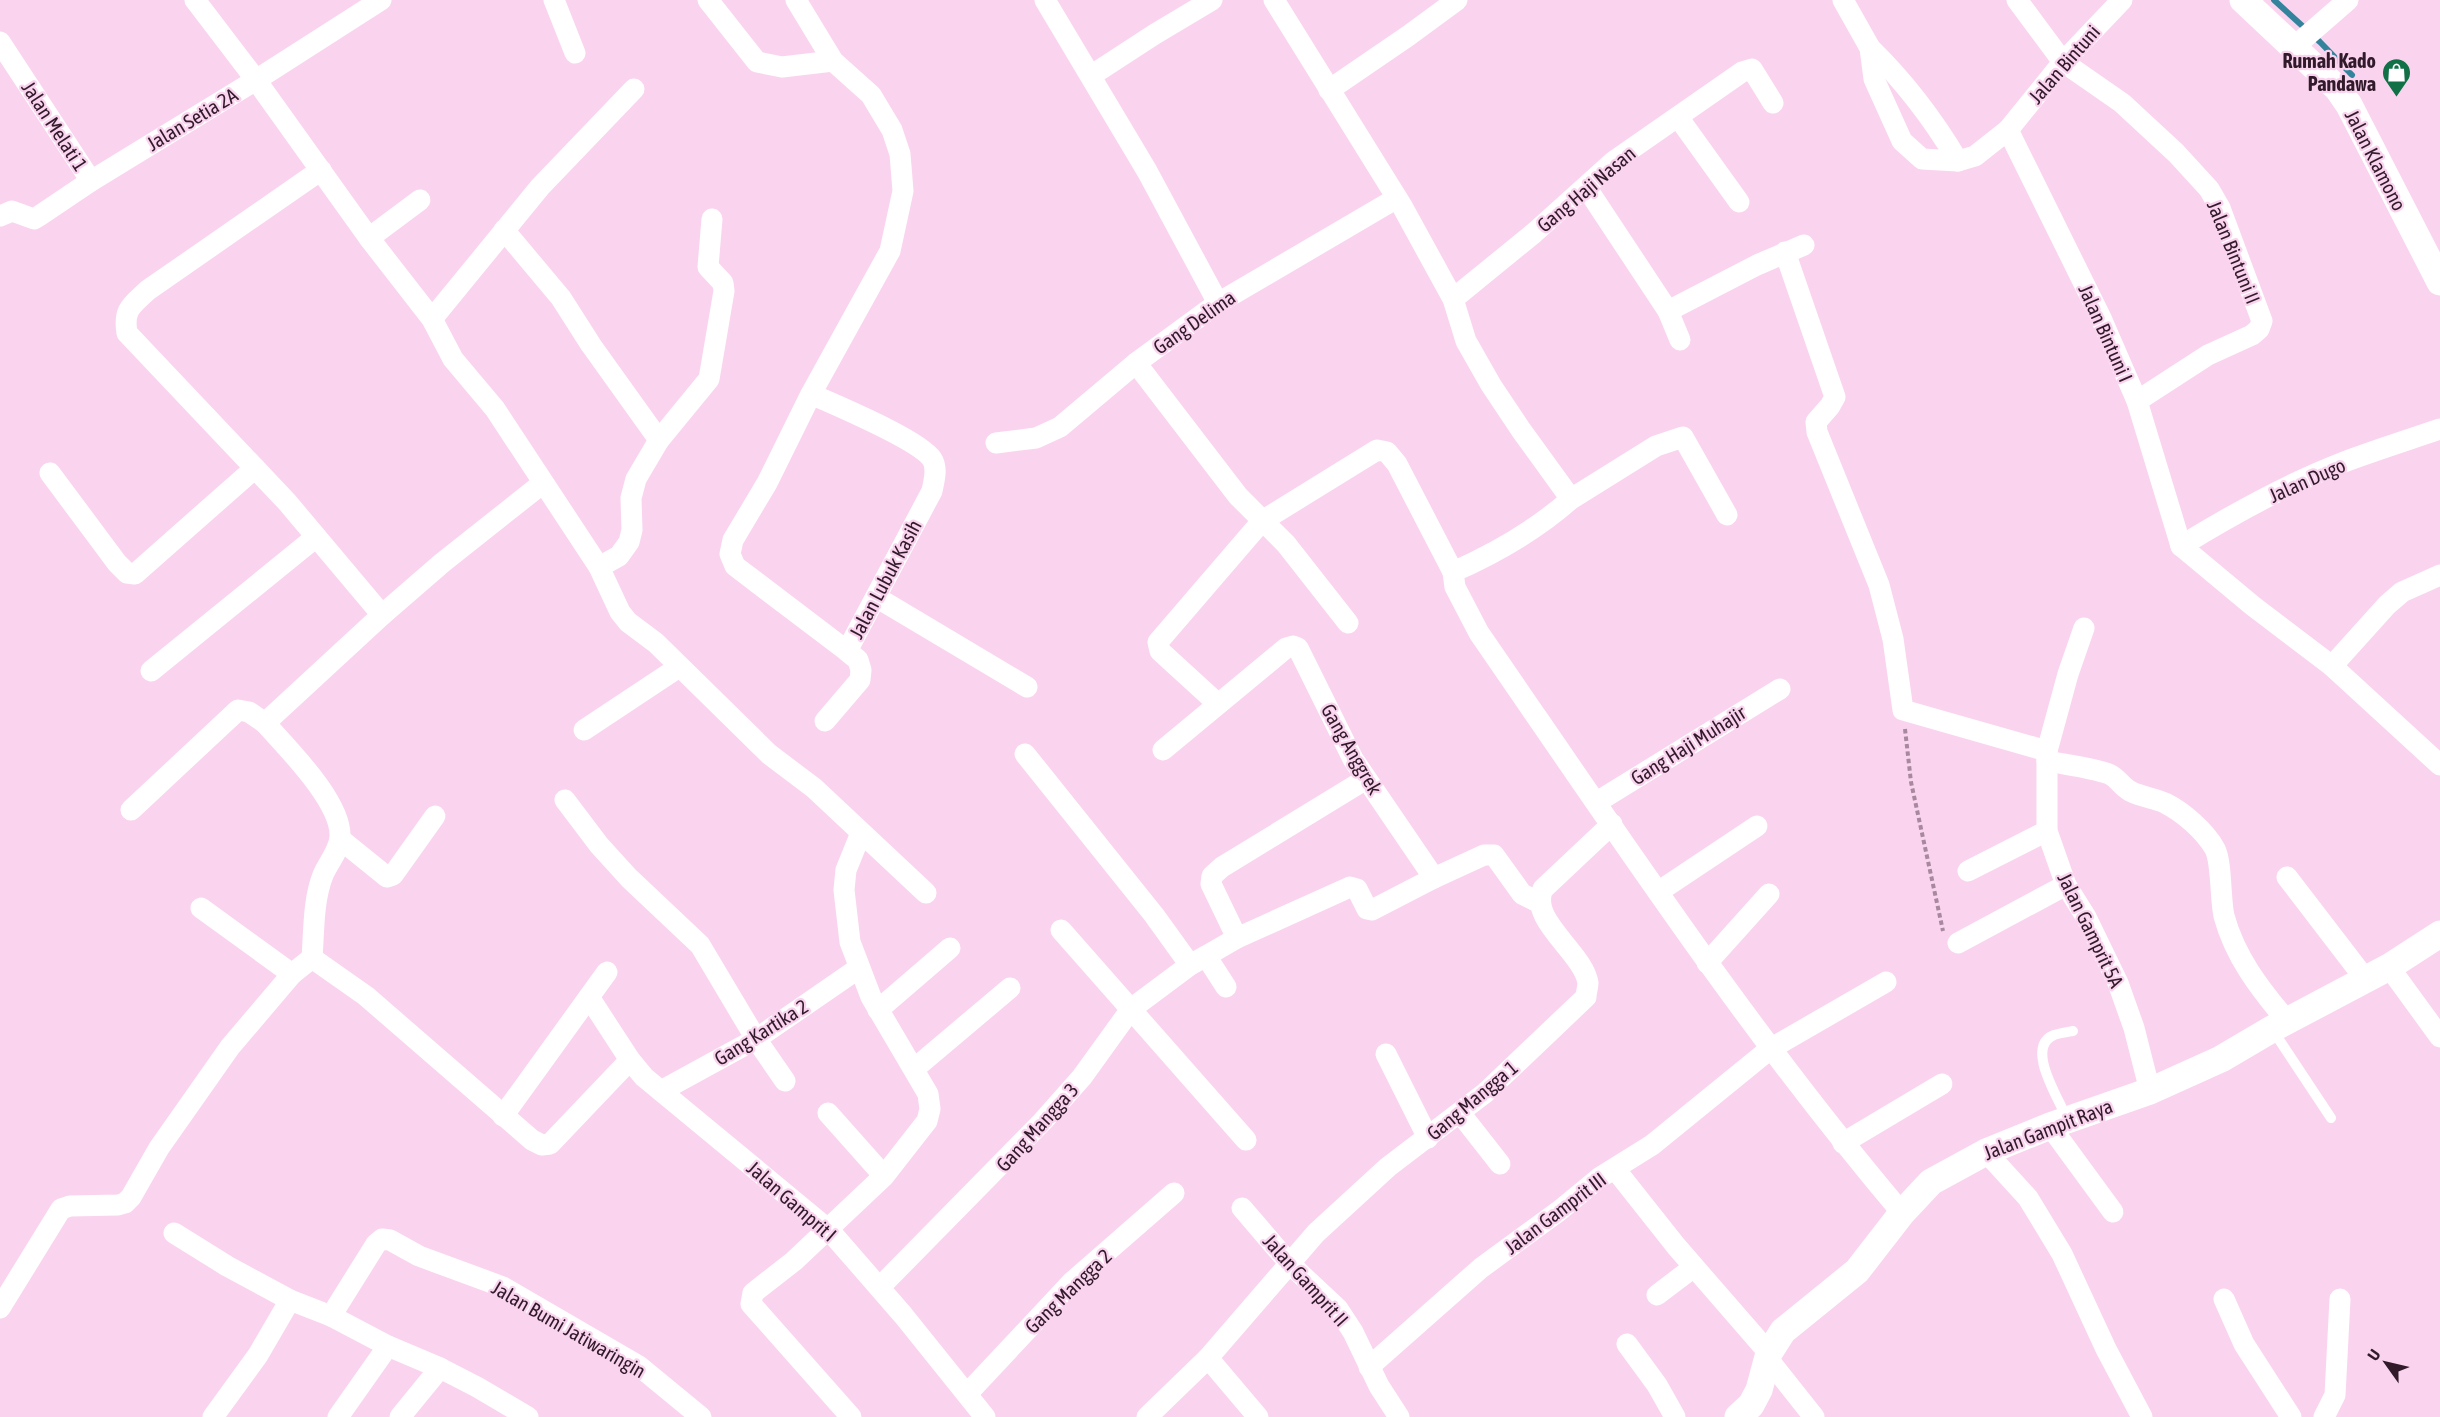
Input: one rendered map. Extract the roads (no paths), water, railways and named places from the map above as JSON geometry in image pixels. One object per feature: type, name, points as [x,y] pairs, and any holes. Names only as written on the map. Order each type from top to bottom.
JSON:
[{"type":"street","points":[[195,0],[256,80],[369,238],[432,319],[453,359],[495,409],[599,567],[620,612],[628,622],[656,643],[769,754],[814,788],[926,893]]},
{"type":"street","name":"Jalan Setia 2A","points":[[0,216],[12,211],[34,219],[381,0]]},
{"type":"street","points":[[554,0],[575,53]]},
{"type":"street","points":[[708,0],[757,62],[782,67],[833,61]]},
{"type":"street","name":"Jalan Lubuk Kasih","points":[[796,0],[833,61],[870,95],[892,130],[900,154],[903,191],[890,251],[811,394],[767,483],[733,540],[729,554],[735,566],[847,651],[932,491],[936,474],[934,461],[919,446],[811,394]]},
{"type":"street","points":[[1045,0],[1092,75],[1147,171],[1218,303]]},
{"type":"street","points":[[1092,75],[1212,0]]},
{"type":"street","points":[[1274,0],[1396,198],[1453,300],[1466,341],[1491,384],[1571,499]]},
{"type":"street","points":[[1329,90],[1456,0]]},
{"type":"street","points":[[1842,0],[1870,48],[1889,66],[1935,122],[1958,161]]},
{"type":"street","points":[[2017,0],[2062,62]]},
{"type":"street","name":"Jalan Bintuni","points":[[1958,161],[1975,156],[2008,130],[2062,62],[2122,0]]},
{"type":"street","name":"Jalan Klamono","points":[[2243,0],[2306,37],[2349,105],[2440,282]]},
{"type":"street","points":[[2306,37],[2348,0]]},
{"type":"street","name":"Jalan Melati 1","points":[[0,42],[91,181]]},
{"type":"street","points":[[1870,48],[1874,79],[1902,141],[1922,159],[1958,161]]},
{"type":"street","name":"Jalan Bintuni II","points":[[2062,62],[2122,103],[2176,153],[2208,189],[2220,208],[2262,321],[2259,329],[2252,335],[2208,354],[2137,401]]},
{"type":"street","name":"Gang Haji Nasan","points":[[1453,300],[1614,161],[1747,69],[1752,69],[1773,103]]},
{"type":"street","points":[[432,319],[540,187],[634,89]]},
{"type":"street","points":[[1678,117],[1738,202]]},
{"type":"street","name":"Jalan Bintuni I","points":[[2008,130],[2101,318],[2137,401],[2181,546]]},
{"type":"street","points":[[321,170],[148,290],[129,307],[125,322],[128,333],[287,502],[382,615]]},
{"type":"street","points":[[1586,187],[1668,311],[1680,340]]},
{"type":"street","name":"Gang Delima","points":[[996,443],[1036,438],[1060,427],[1136,363],[1218,303],[1396,198]]},
{"type":"street","points":[[369,238],[420,200]]},
{"type":"street","points":[[599,567],[619,556],[629,542],[632,530],[631,498],[636,479],[659,440],[709,379],[724,291],[723,284],[708,267],[712,219]]},
{"type":"street","points":[[504,230],[561,298],[591,345],[659,440]]},
{"type":"street","points":[[1668,311],[1795,248],[1835,397],[1816,422],[1817,432],[1879,585],[1893,639],[1903,710],[2110,775],[2131,791],[2164,802],[2184,816],[2214,849],[2218,858],[2222,906],[2236,948],[2279,1025]]},
{"type":"street","points":[[1136,363],[1238,496],[1286,544],[1348,623]]},
{"type":"street","name":"Jalan Dugo","points":[[2181,546],[2224,520],[2289,486],[2344,462],[2440,429]]},
{"type":"street","points":[[1453,572],[1484,558],[1543,523],[1571,499],[1656,446],[1683,437],[1727,515]]},
{"type":"street","points":[[1218,704],[1160,651],[1158,642],[1262,521],[1377,450],[1387,452],[1397,464],[1453,572],[1455,587],[1479,633],[1707,963],[1843,1143],[1902,1213]]},
{"type":"street","points":[[50,473],[117,563],[127,573],[135,574],[255,468]]},
{"type":"street","points":[[264,723],[442,563],[543,483]]},
{"type":"street","points":[[151,671],[316,537]]},
{"type":"street","points":[[2181,546],[2253,606],[2332,666],[2440,765]]},
{"type":"street","points":[[2332,666],[2387,605],[2402,592],[2440,575]]},
{"type":"street","points":[[876,597],[1027,687]]},
{"type":"street","name":"Jalan Gamprit 5A","points":[[2084,628],[2068,674],[2047,756],[2047,831],[2066,885],[2086,917],[2118,983],[2134,1028],[2150,1091]]},
{"type":"street","name":"Gang Anggrek","points":[[1163,750],[1286,648],[1293,646],[1298,648],[1353,759],[1434,878]]},
{"type":"street","points":[[825,721],[860,680],[861,670],[858,660],[847,651]]},
{"type":"street","points":[[584,730],[679,667]]},
{"type":"street","name":"Gang Haji Muhajir","points":[[1597,802],[1780,689]]},
{"type":"street","points":[[0,1308],[61,1209],[70,1206],[118,1205],[125,1203],[131,1197],[159,1148],[230,1047],[292,974],[312,958],[320,885],[340,839],[339,824],[304,766],[264,723],[249,712],[238,710],[131,810]]},
{"type":"street","points":[[1025,754],[1154,915],[1226,987]]},
{"type":"street","points":[[1237,938],[1210,884],[1212,876],[1222,867],[1366,779]]},
{"type":"street","points":[[565,800],[599,845],[629,878],[700,945],[756,1039],[785,1081]]},
{"type":"street","points":[[340,839],[387,877],[393,875],[435,816]]},
{"type":"street","points":[[1434,878],[1484,855],[1494,855],[1522,894],[1540,903],[1543,889],[1612,825]]},
{"type":"street","points":[[1658,892],[1757,826]]},
{"type":"street","points":[[1968,871],[2047,831]]},
{"type":"street","points":[[851,1417],[751,1304],[753,1293],[829,1230],[884,1176],[927,1121],[930,1108],[928,1094],[878,1010],[850,942],[844,890],[846,870],[861,833]]},
{"type":"street","points":[[2286,877],[2440,1038]]},
{"type":"street","name":"Gang Mangga 3","points":[[880,1287],[1043,1121],[1082,1077],[1131,1010],[1198,961],[1237,938],[1350,886],[1357,889],[1367,909],[1371,910],[1434,878]]},
{"type":"street","points":[[1958,943],[2066,885]]},
{"type":"street","points":[[1707,963],[1769,894]]},
{"type":"street","name":"Gang Mangga 1","points":[[1147,1417],[1208,1358],[1316,1233],[1388,1167],[1485,1093],[1586,997],[1588,984],[1582,968],[1543,913],[1540,903]]},
{"type":"street","points":[[201,908],[292,974]]},
{"type":"street","points":[[1060,930],[1246,1140]]},
{"type":"street","name":"Jalan Gampit Raya","points":[[1738,1417],[1750,1405],[1759,1390],[1768,1356],[1783,1330],[1857,1271],[1902,1213],[1931,1182],[1986,1152],[2058,1123],[2150,1091],[2211,1063],[2378,974],[2440,934]]},
{"type":"street","points":[[878,1010],[950,948]]},
{"type":"street","points":[[312,958],[366,996],[503,1116],[532,1140],[542,1145],[550,1144],[630,1060]]},
{"type":"street","name":"Gang Kartika 2","points":[[661,1091],[756,1039],[859,968]]},
{"type":"street","points":[[503,1116],[607,972]]},
{"type":"street","points":[[1615,1169],[1652,1145],[1770,1049],[1886,982]]},
{"type":"street","points":[[914,1069],[1010,988]]},
{"type":"street","name":"Jalan Gamprit I","points":[[589,997],[630,1060],[644,1077],[829,1230],[880,1287],[985,1417]]},
{"type":"street","points":[[1386,1054],[1428,1138]]},
{"type":"street","points":[[1843,1143],[1942,1084]]},
{"type":"street","points":[[828,1113],[884,1176]]},
{"type":"street","points":[[1460,1113],[1500,1164]]},
{"type":"street","points":[[2058,1123],[2113,1212]]},
{"type":"street","points":[[1986,1152],[2028,1198],[2062,1254],[2106,1349],[2142,1417]]},
{"type":"street","name":"Jalan Gamprit III","points":[[1370,1367],[1481,1268],[1559,1211],[1599,1178],[1615,1169],[1768,1356],[1814,1417]]},
{"type":"street","name":"Gang Mangga 2","points":[[967,1394],[1072,1282],[1174,1193]]},
{"type":"street","name":"Jalan Gamprit II","points":[[1242,1208],[1290,1263],[1338,1309],[1400,1417]]},
{"type":"street","points":[[174,1233],[227,1266],[290,1300],[331,1316],[388,1346],[440,1368],[527,1416]]},
{"type":"street","name":"Jalan Bumi Jatiwaringin","points":[[331,1316],[376,1244],[382,1239],[390,1240],[420,1256],[503,1287],[639,1366],[701,1417]]},
{"type":"street","points":[[1657,1295],[1694,1267]]},
{"type":"street","points":[[2224,1299],[2244,1344],[2291,1417]]},
{"type":"street","points":[[2324,1417],[2334,1395],[2340,1299]]},
{"type":"street","points":[[213,1417],[258,1354],[290,1300]]},
{"type":"street","points":[[1627,1344],[1657,1385],[1675,1417]]},
{"type":"street","points":[[338,1417],[388,1346]]},
{"type":"street","points":[[1208,1358],[1258,1417]]},
{"type":"street","points":[[400,1417],[440,1368]]},
{"type":"lane","points":[[2279,1025],[2331,1118]]},
{"type":"lane","points":[[2058,1123],[2041,1054],[2044,1044],[2052,1035],[2073,1031]]},
{"type":"waterway","points":[[2274,0],[2352,75]]},
{"type":"place","name":"Rumah Kado Pandawa","points":[[2397,98]]}]
